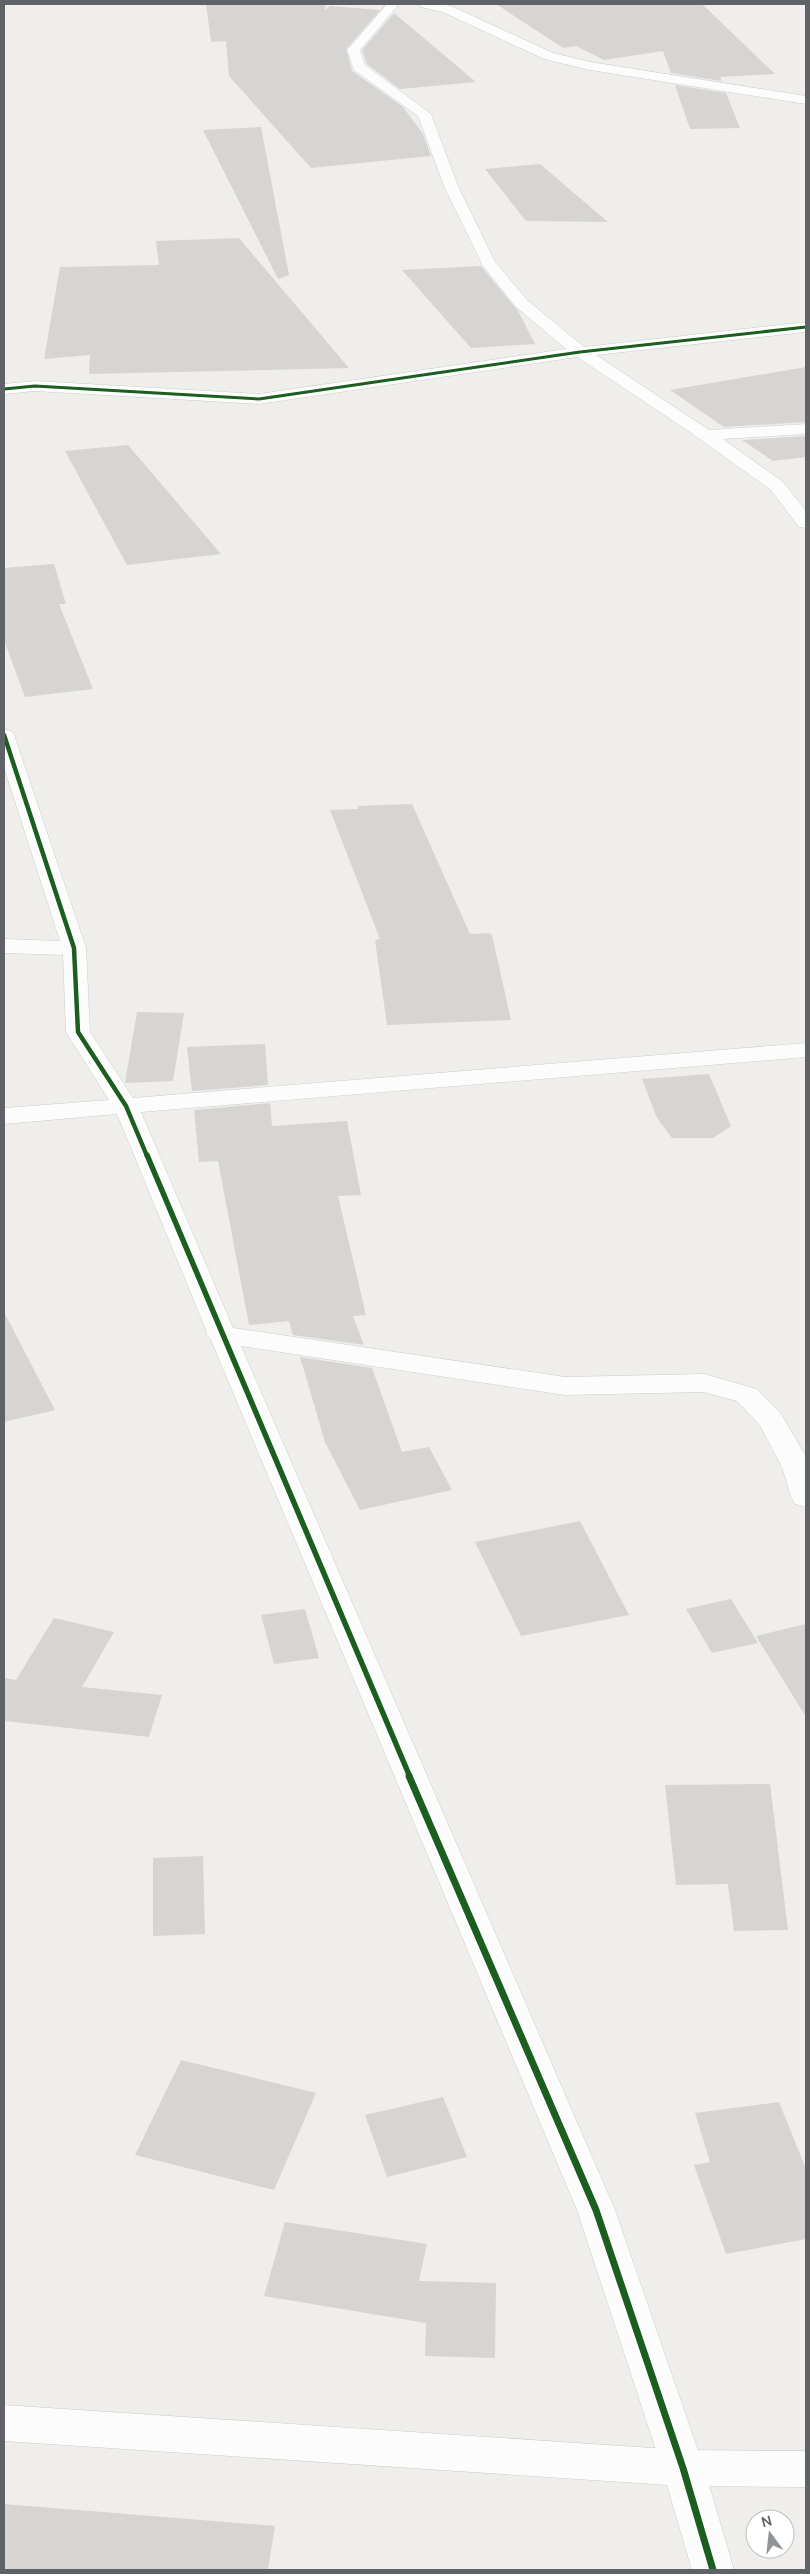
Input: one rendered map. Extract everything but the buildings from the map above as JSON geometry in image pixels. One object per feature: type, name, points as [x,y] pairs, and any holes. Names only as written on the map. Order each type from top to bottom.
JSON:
[{"type":"street","points":[[392,4],[353,50],[359,66],[424,114],[451,186],[488,262],[521,303],[580,352],[707,435],[777,486],[806,523]]},
{"type":"street","points":[[425,4],[447,9],[549,56],[590,66],[806,100]]},
{"type":"street","points":[[4,389],[35,386],[259,399],[580,352],[806,327]]},
{"type":"street","points":[[707,435],[806,429]]},
{"type":"street","points":[[4,734],[74,948],[78,1032],[126,1106],[220,1334],[596,2210],[683,2468],[713,2570]]},
{"type":"street","points":[[4,946],[74,948]]},
{"type":"street","points":[[4,1116],[806,1050]]},
{"type":"street","points":[[220,1334],[565,1386],[704,1383],[747,1395],[771,1420],[797,1467],[806,1497]]},
{"type":"street","points":[[4,2423],[683,2468],[806,2470]]},
{"type":"cycle path","points":[[4,389],[35,386],[259,399],[580,352],[806,327]]},
{"type":"cycle path","points":[[4,735],[74,948],[78,1032],[126,1106],[360,1661],[596,2210],[683,2468],[713,2570]]}]
